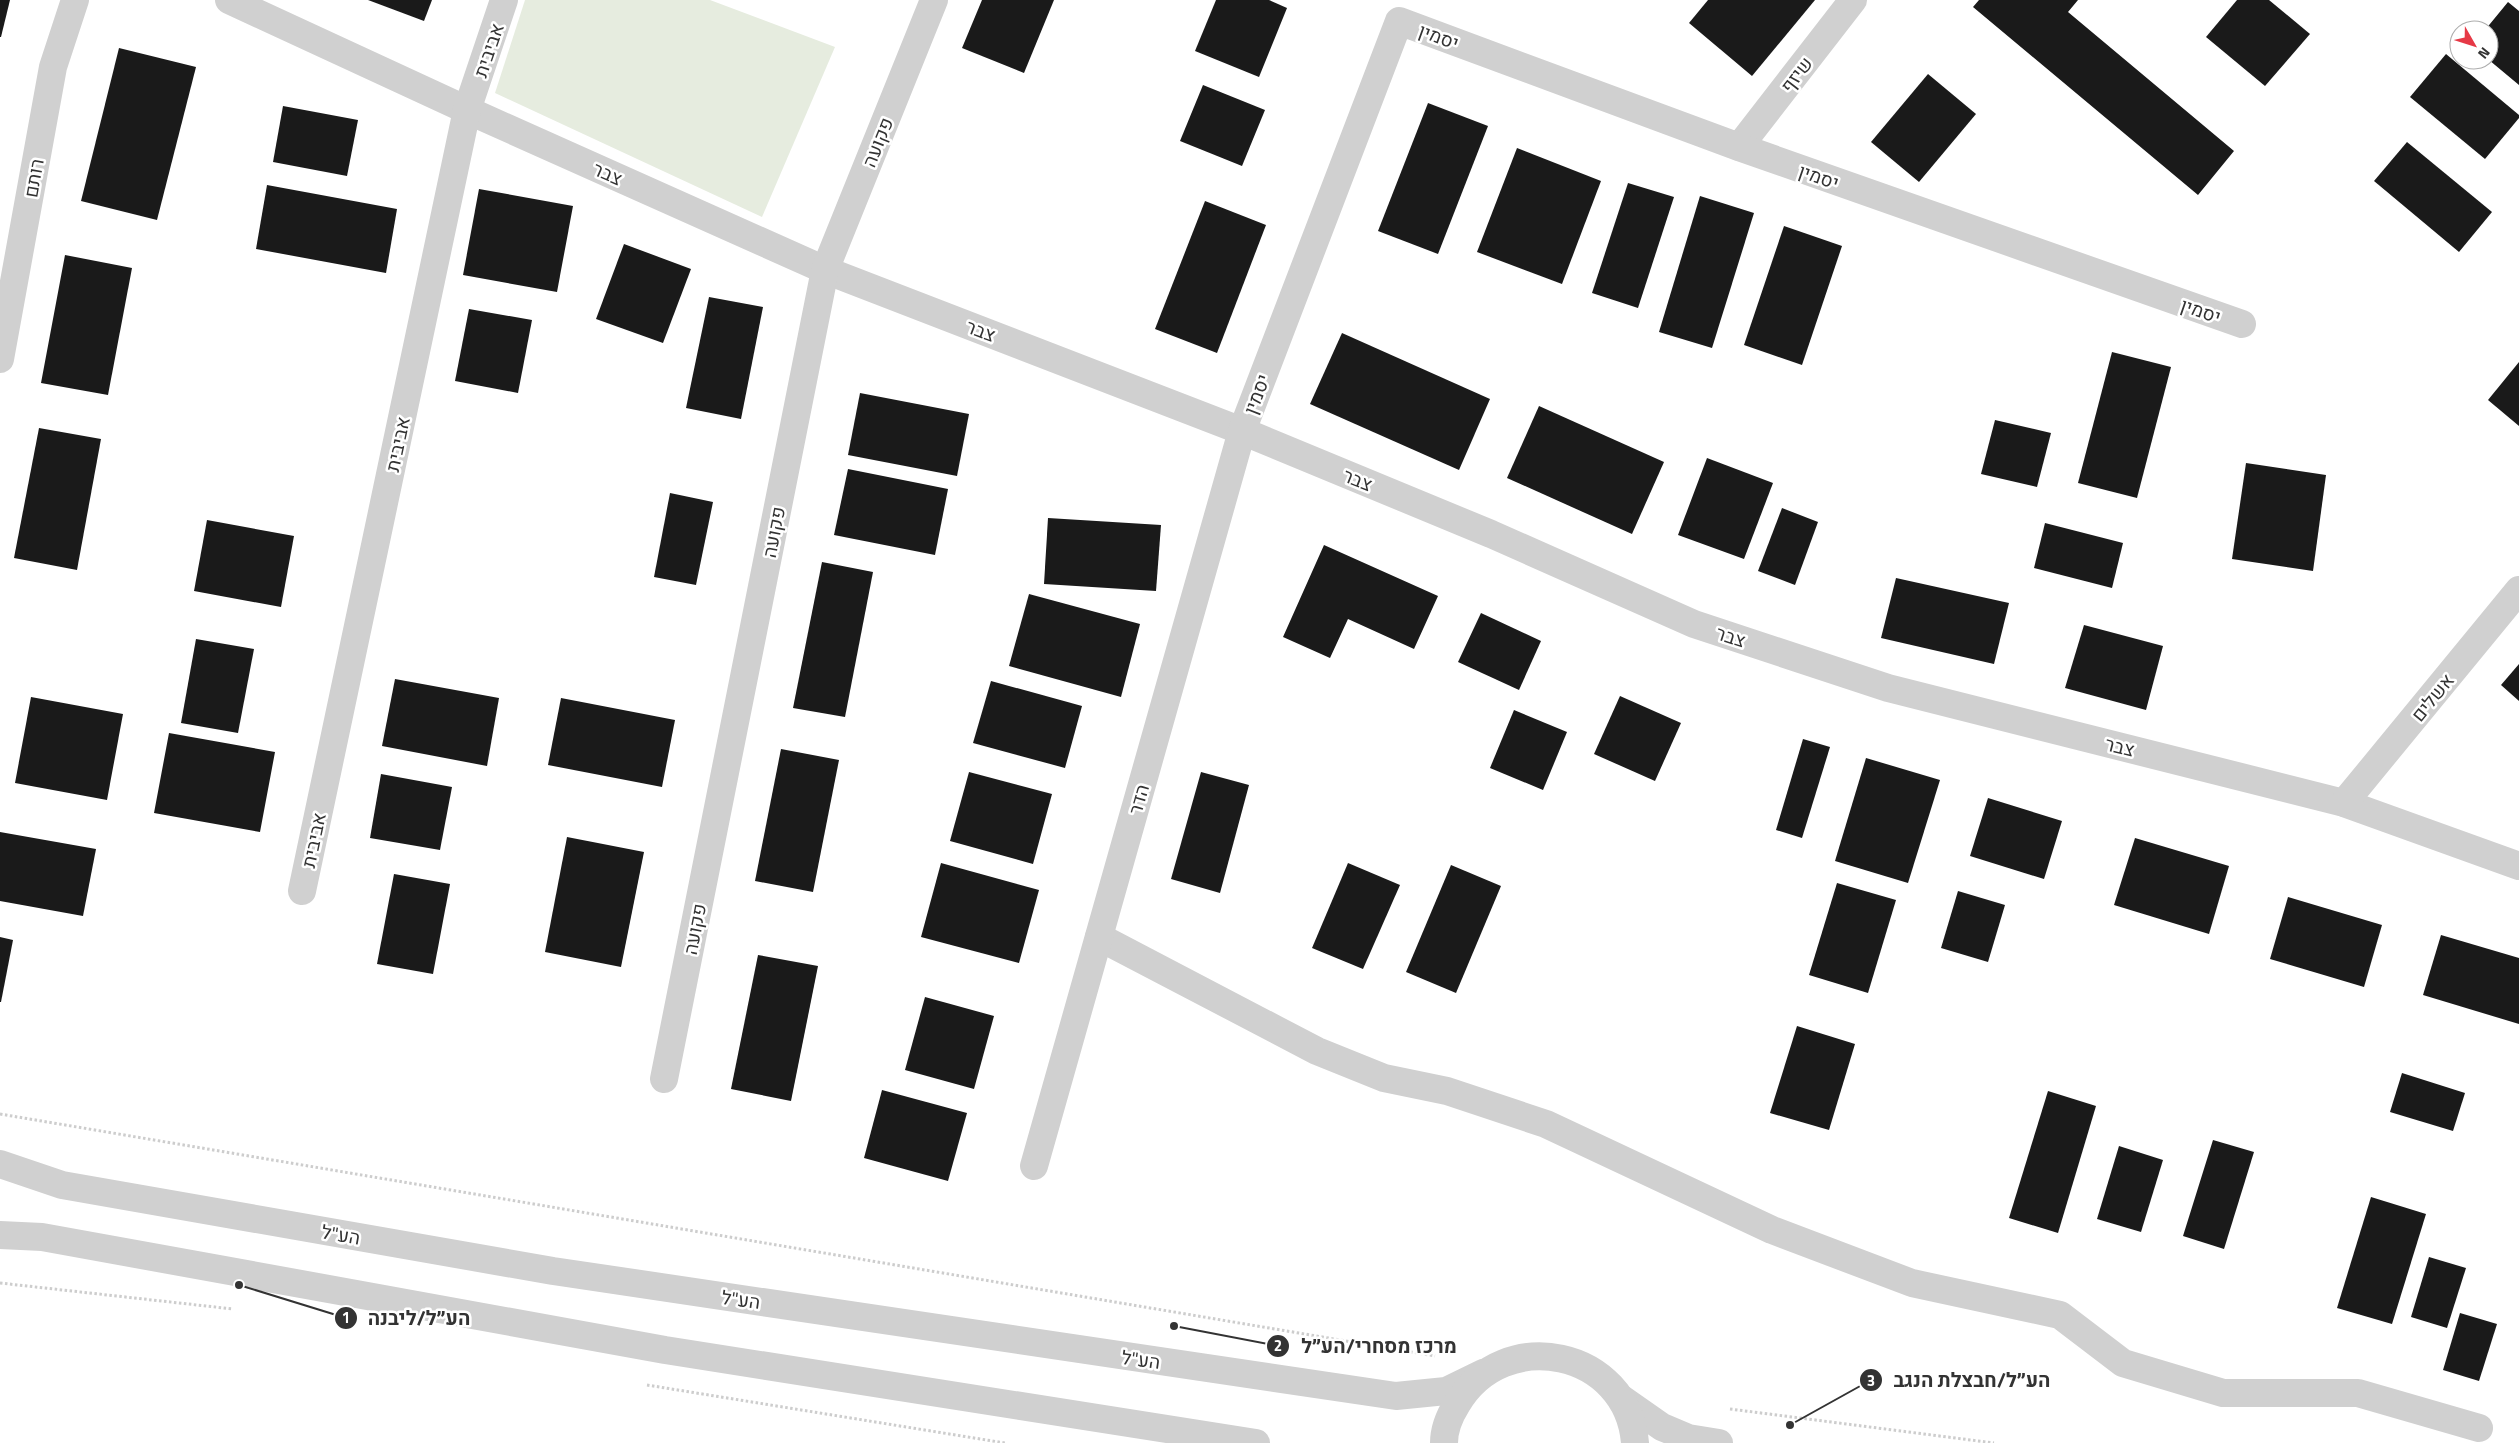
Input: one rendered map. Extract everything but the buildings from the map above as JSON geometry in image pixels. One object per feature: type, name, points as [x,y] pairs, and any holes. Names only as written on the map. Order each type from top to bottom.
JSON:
[{"type":"street","name":"רותם","points":[[0,359],[53,67],[74,0]]},
{"type":"street","name":"צבר","points":[[228,0],[467,110],[825,270],[1242,431],[1491,534],[1694,624],[1888,688],[2344,803],[2519,866]]},
{"type":"street","name":"אביבית","points":[[302,891],[467,110],[504,0]]},
{"type":"street","name":"פקועה","points":[[664,1079],[825,270],[934,0]]},
{"type":"street","name":"שיזף","points":[[1739,147],[1853,0]]},
{"type":"street","name":"יסמין","points":[[1242,431],[1403,11],[1739,147],[2242,324]]},
{"type":"street","name":"הדר","points":[[1034,1166],[1242,431]]},
{"type":"street","name":"אשלים","points":[[2344,803],[2519,590]]},
{"type":"street","points":[[1099,937],[1317,1051],[1384,1078],[1447,1091],[1546,1124],[1772,1230],[1912,1283],[2060,1315],[2123,1363],[2223,1393],[2358,1393],[2479,1428]]},
{"type":"street","name":"הע\"ל","points":[[0,1164],[62,1185],[553,1271],[1396,1396],[1446,1391],[1512,1359],[1543,1355],[1574,1361],[1601,1376],[1622,1399]]},
{"type":"street","points":[[0,1235],[42,1237],[665,1350],[1256,1443]]},
{"type":"street","points":[[1444,1443],[1451,1415],[1464,1392],[1483,1373]]},
{"type":"street","points":[[1622,1399],[1634,1428],[1636,1443]]},
{"type":"street","points":[[1622,1399],[1662,1427],[1688,1438],[1719,1443]]},
{"type":"path","points":[[0,1114],[1436,1356]]},
{"type":"path","points":[[1720,1407],[1994,1443]]},
{"type":"shaded area","points":[[525,0],[710,0],[835,47],[762,217],[495,93]]},
{"type":"place","name":"הע״ל/ליבנה","points":[[239,1285]]},
{"type":"place","name":"מרכז מסחרי/הע״ל","points":[[1174,1326]]},
{"type":"place","name":"הע״ל/חבצלת הנגב","points":[[1790,1425]]}]
